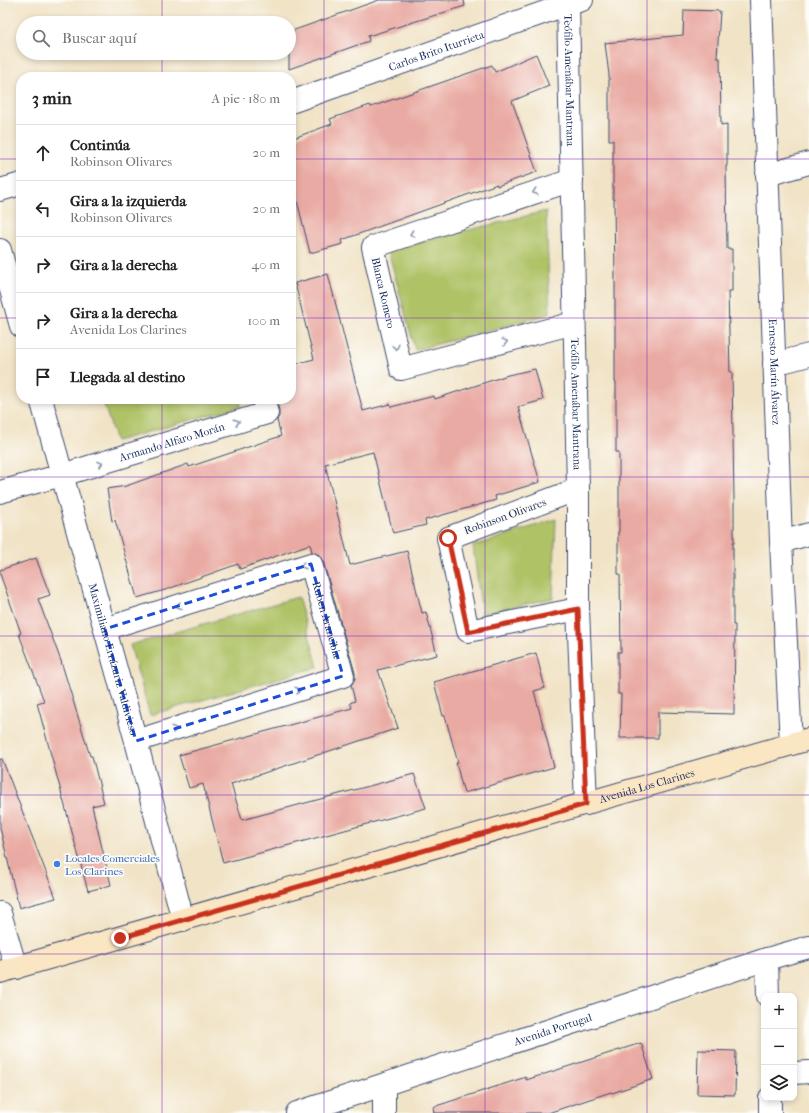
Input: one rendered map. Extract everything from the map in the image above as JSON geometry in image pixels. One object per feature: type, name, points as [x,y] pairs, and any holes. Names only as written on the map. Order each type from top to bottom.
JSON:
[{"type":"street","name":"Ernesto Marín Álvarez","points":[[761,0],[781,542],[800,742]]},
{"type":"street","name":"Carlos Brito Iturrieta","points":[[296,100],[575,2]]},
{"type":"street","name":"Teófilo Amenábar Mantrana","points":[[575,2],[572,180],[578,489],[578,609],[586,804]]},
{"type":"street","points":[[767,175],[809,163]]},
{"type":"street","name":"Blanca Romero","points":[[572,180],[373,247],[401,369],[574,323]]},
{"type":"street","points":[[0,190],[16,185]]},
{"type":"street","points":[[0,250],[13,318]]},
{"type":"street","points":[[774,364],[809,355]]},
{"type":"street","name":"Maximiliano Errázuriz Valdivieso","points":[[42,404],[136,741],[183,920]]},
{"type":"street","name":"Armando Alfaro Morán","points":[[62,475],[267,412],[265,404]]},
{"type":"street","points":[[0,492],[62,475]]},
{"type":"street","name":"Robinson Olivares","points":[[578,489],[448,538],[468,632],[578,609]]},
{"type":"street","points":[[781,542],[809,534]]},
{"type":"street","name":"Ruben Arancibia","points":[[105,629],[311,564],[343,676],[136,741]]},
{"type":"street","name":"Avenida Los Clarines","points":[[8,970],[800,742]]},
{"type":"street","points":[[0,913],[8,970]]},
{"type":"street","name":"Avenida Portugal","points":[[297,1113],[768,959],[809,947]]},
{"type":"street","points":[[768,959],[768,993]]},
{"type":"street","points":[[797,1073],[809,1072]]},
{"type":"street","points":[[384,1085],[384,1113]]},
{"type":"street","points":[[770,1101],[770,1113]]},
{"type":"highlighted area","points":[[311,564],[343,676],[136,741],[105,629]]},
{"type":"green space","points":[[546,211],[550,314],[415,350],[388,250]]},
{"type":"green space","points":[[104,404],[240,404],[241,406],[116,441]]},
{"type":"green space","points":[[556,519],[553,598],[482,614],[473,546]]},
{"type":"green space","points":[[298,597],[318,667],[150,715],[130,645]]},
{"type":"building","points":[[379,0],[464,0],[465,6],[368,36],[369,41],[289,69],[289,60],[296,60],[296,30]]},
{"type":"building","points":[[684,10],[720,11],[717,58],[720,58],[721,125],[727,124],[727,249],[732,249],[732,291],[728,291],[730,372],[732,372],[734,500],[734,714],[658,712],[658,738],[620,738],[621,694],[618,694],[618,652],[621,652],[620,574],[618,574],[619,452],[616,452],[613,140],[609,140],[609,75],[605,43],[683,35]]},
{"type":"building","points":[[536,54],[549,86],[512,101],[537,172],[497,186],[497,184],[342,240],[343,244],[310,253],[296,196],[296,137],[332,124],[330,119],[370,105],[371,107],[492,65],[495,72]]},
{"type":"building","points":[[328,274],[363,411],[390,404],[391,407],[434,396],[435,399],[508,375],[535,369],[543,400],[518,407],[540,482],[495,496],[496,500],[425,520],[426,525],[393,533],[373,452],[325,464],[350,565],[407,551],[422,613],[426,612],[437,655],[378,670],[398,728],[231,784],[242,820],[414,774],[426,808],[223,863],[203,784],[189,788],[179,755],[352,708],[350,703],[355,701],[351,685],[355,679],[355,673],[323,561],[319,555],[312,552],[310,544],[240,569],[238,564],[165,590],[137,598],[115,520],[112,521],[107,489],[126,486],[188,464],[189,467],[281,436],[277,420],[279,416],[277,404],[296,404],[296,364],[314,359],[296,283]]},
{"type":"building","points":[[36,558],[50,595],[38,599],[61,661],[90,756],[92,756],[104,803],[92,806],[111,885],[88,891],[37,703],[44,701],[19,634],[21,633],[0,574],[0,570]]},
{"type":"building","points":[[536,653],[545,688],[534,691],[554,767],[464,793],[456,763],[458,763],[434,682]]},
{"type":"building","points":[[0,759],[2,759],[56,898],[19,908],[0,828]]},
{"type":"building","points":[[641,1043],[653,1079],[633,1086],[548,1113],[434,1113],[433,1107],[526,1077],[526,1080]]},
{"type":"building","points":[[698,1050],[736,1051],[735,1095],[697,1094]]},
{"type":"place","name":"Locales Comerciales Los Clarines","points":[[57,864]]},
{"type":"route","points":[[120,938],[586,804],[578,609],[468,632],[448,538]]}]
